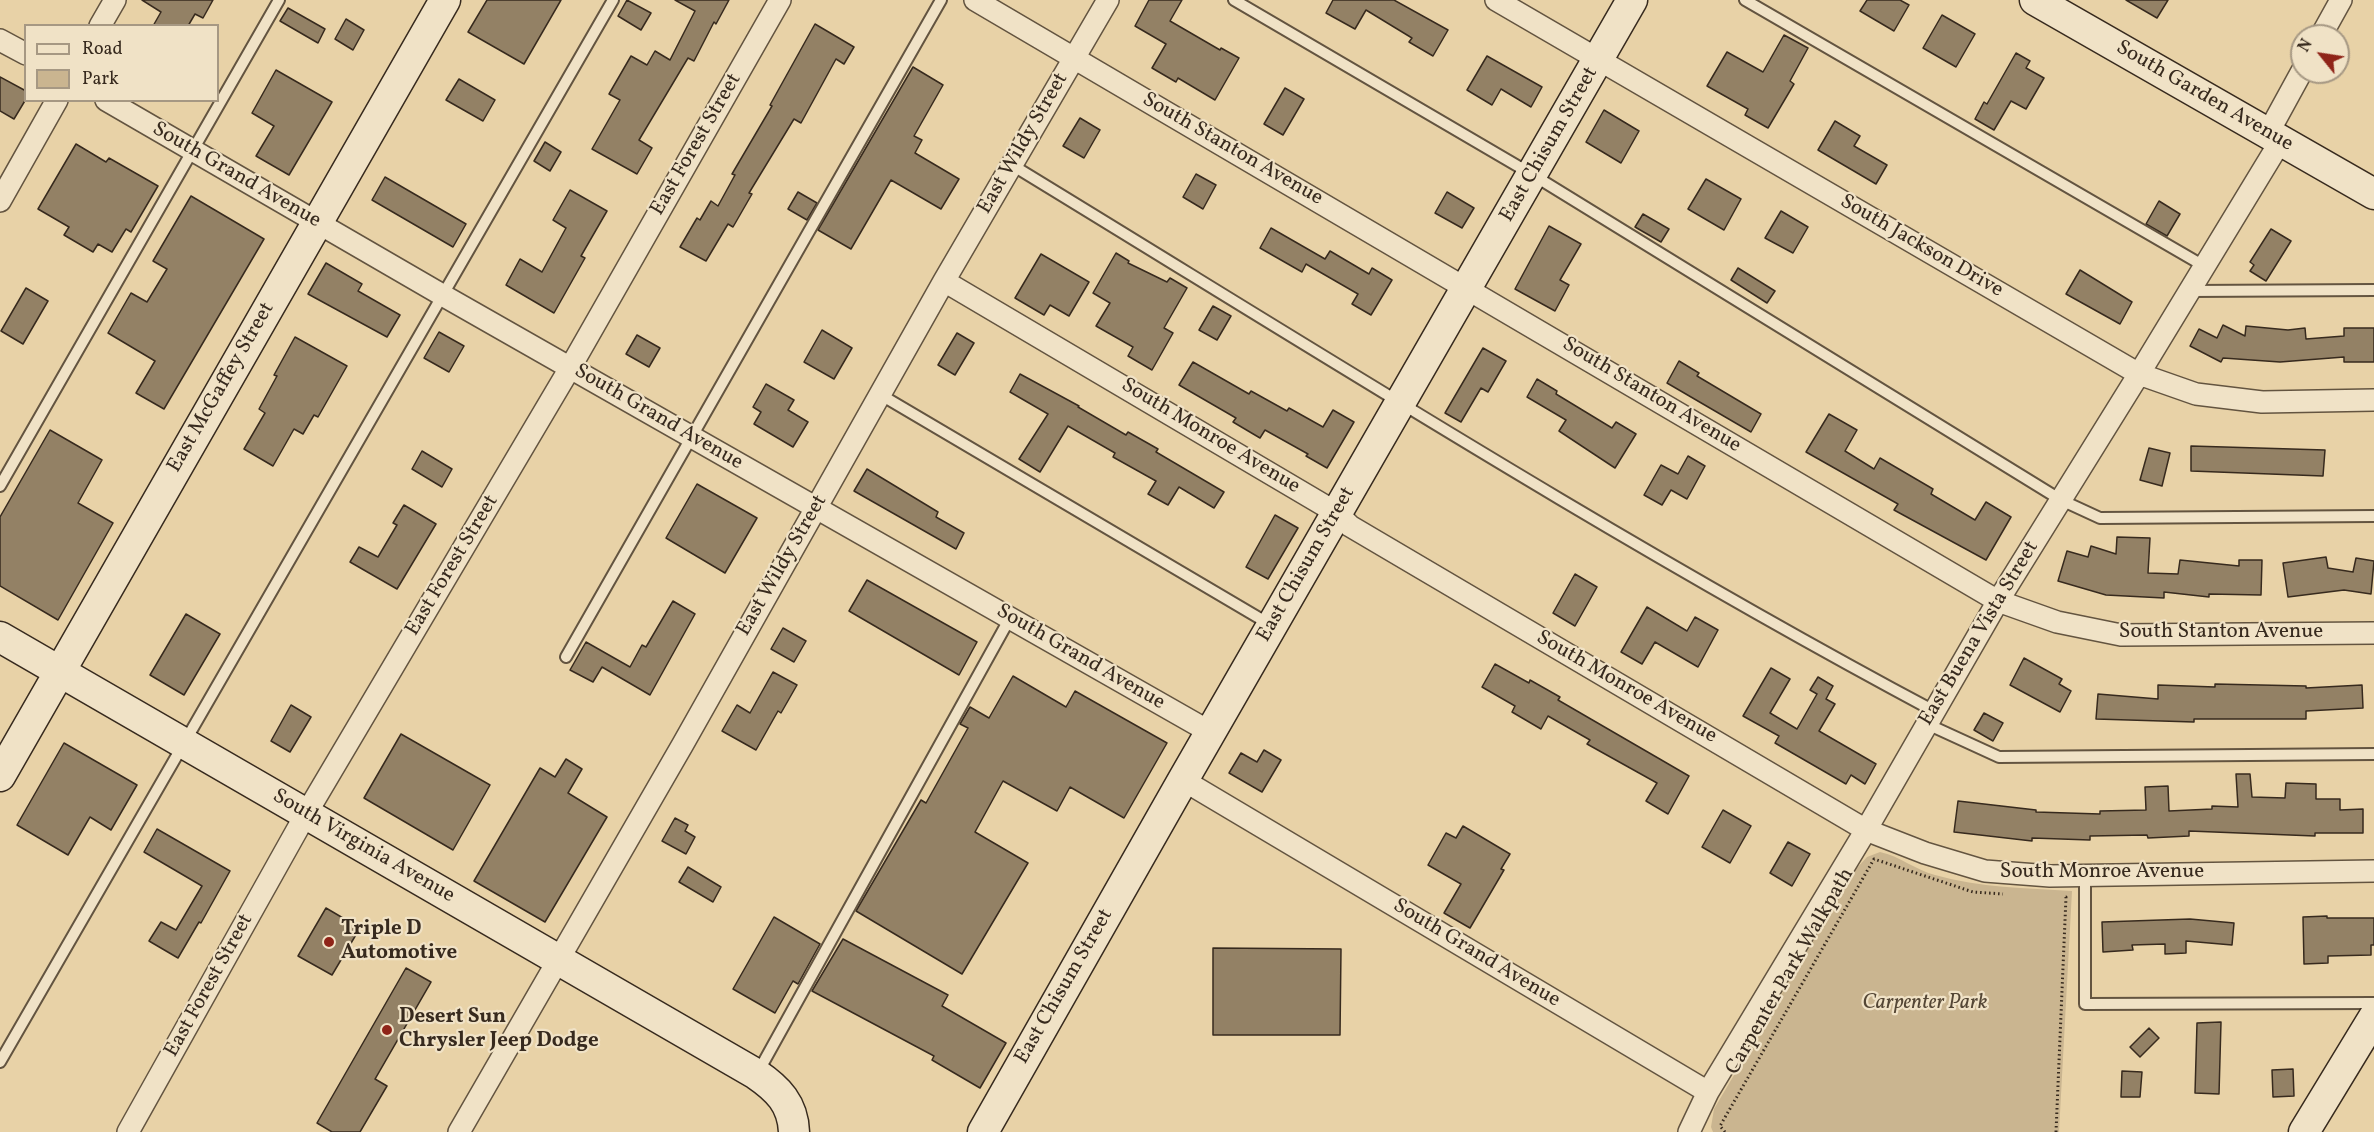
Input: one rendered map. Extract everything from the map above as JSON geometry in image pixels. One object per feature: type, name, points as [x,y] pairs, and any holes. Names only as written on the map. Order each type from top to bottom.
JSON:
[{"type":"street","points":[[101,24],[115,0]]},
{"type":"street","name":"East McGaffey Street","points":[[0,776],[445,0]]},
{"type":"street","name":"East Forest Street","points":[[128,1132],[306,814],[570,368],[780,0]]},
{"type":"street","name":"South Stanton Avenue","points":[[975,0],[1998,601],[2057,622],[2121,635],[2374,633]]},
{"type":"street","name":"East Wildy Street","points":[[459,1132],[1108,0]]},
{"type":"street","name":"South Jackson Drive","points":[[1496,0],[2139,374],[2196,394],[2251,401],[2374,400]]},
{"type":"street","name":"East Chisum Street","points":[[983,1132],[1210,732],[1632,0]]},
{"type":"street","name":"South Garden Avenue","points":[[2035,0],[2374,194]]},
{"type":"street","points":[[2326,24],[2336,2]]},
{"type":"street","points":[[0,40],[24,53]]},
{"type":"street","name":"East Buena Vista Street","points":[[1689,1132],[1708,1092],[1866,830],[1998,601],[2204,266],[2274,138],[2297,84]]},
{"type":"street","points":[[0,201],[56,102]]},
{"type":"street","name":"South Grand Avenue","points":[[109,102],[444,296],[1210,732]]},
{"type":"street","name":"South Monroe Avenue","points":[[945,281],[1337,513],[1350,526],[1866,830],[1925,853],[1985,872],[2050,876],[2374,871]]},
{"type":"street","name":"South Virginia Avenue","points":[[0,638],[756,1074],[776,1088],[786,1100],[794,1132]]},
{"type":"street","name":"South Grand Avenue","points":[[1183,780],[1708,1092]]},
{"type":"street","points":[[2304,1132],[2374,1017]]},
{"type":"lane","points":[[0,486],[279,0]]},
{"type":"lane","points":[[0,1062],[613,0]]},
{"type":"lane","points":[[566,657],[941,0]]},
{"type":"lane","points":[[1234,0],[1533,175],[2061,500],[2100,518],[2374,516]]},
{"type":"lane","points":[[1745,0],[2204,266]]},
{"type":"lane","points":[[1012,165],[1486,455],[1999,757],[2374,754]]},
{"type":"lane","points":[[2189,291],[2374,290]]},
{"type":"lane","points":[[881,395],[1272,626]]},
{"type":"lane","points":[[756,1074],[1010,618]]},
{"type":"lane","points":[[2085,875],[2085,1004],[2374,1003]]},
{"type":"path","name":"Carpenter Park Walkpath","points":[[1725,1132],[1720,1126],[1874,859],[1973,892],[2008,894]]},
{"type":"path","points":[[2055,896],[2066,897],[2056,1132]]},
{"type":"green space","name":"Carpenter Park","points":[[1880,852],[1928,873],[1969,883],[2072,891],[2059,1132],[1713,1132],[1711,1127],[1714,1109],[1855,870],[1867,857]]},
{"type":"building","points":[[142,0],[213,0],[203,18],[195,14],[189,24],[154,24],[161,12]]},
{"type":"building","points":[[487,0],[561,0],[524,64],[468,32]]},
{"type":"building","points":[[627,0],[651,13],[641,30],[618,16]]},
{"type":"building","points":[[675,0],[729,0],[716,24],[714,22],[694,61],[688,58],[639,140],[652,148],[637,174],[592,149],[620,100],[609,94],[631,56],[647,65],[655,51],[670,60],[695,11]]},
{"type":"building","points":[[1149,0],[1182,0],[1170,21],[1220,50],[1221,48],[1239,58],[1215,100],[1178,78],[1176,82],[1152,68],[1166,44],[1135,26]]},
{"type":"building","points":[[1333,0],[1394,0],[1448,30],[1433,56],[1409,42],[1412,38],[1366,10],[1355,29],[1326,13]]},
{"type":"building","points":[[1867,0],[1900,0],[1909,5],[1894,31],[1860,11]]},
{"type":"building","points":[[2126,0],[2168,0],[2157,18]]},
{"type":"building","points":[[288,8],[325,29],[318,43],[280,21]]},
{"type":"building","points":[[1942,15],[1975,34],[1956,67],[1923,48]]},
{"type":"building","points":[[346,19],[364,30],[353,50],[335,39]]},
{"type":"building","points":[[815,24],[854,47],[844,64],[836,59],[801,123],[794,119],[749,193],[752,194],[733,227],[728,224],[706,261],[680,247],[697,218],[700,220],[711,201],[718,206],[735,175],[732,174],[772,106],[770,105]]},
{"type":"building","points":[[1784,35],[1808,48],[1790,81],[1794,84],[1768,128],[1745,115],[1748,109],[1707,86],[1727,52],[1763,72]]},
{"type":"building","points":[[2016,53],[2030,61],[2026,68],[2044,78],[2026,109],[2011,101],[1994,130],[1975,119],[1984,102],[1987,104]]},
{"type":"building","points":[[1487,56],[1542,87],[1531,107],[1501,89],[1492,105],[1467,90]]},
{"type":"building","points":[[913,67],[943,85],[914,136],[922,140],[915,153],[959,179],[941,209],[891,180],[851,249],[818,230]]},
{"type":"building","points":[[276,70],[332,102],[289,175],[256,156],[274,126],[252,113]]},
{"type":"building","points":[[0,77],[24,90],[24,102],[14,119],[0,111]]},
{"type":"building","points":[[459,79],[495,100],[483,121],[446,100]]},
{"type":"building","points":[[1285,88],[1304,99],[1283,135],[1264,124]]},
{"type":"building","points":[[1604,110],[1639,131],[1621,163],[1586,142]]},
{"type":"building","points":[[1080,118],[1100,130],[1084,158],[1063,146]]},
{"type":"building","points":[[1835,121],[1860,136],[1854,146],[1887,165],[1876,184],[1818,150]]},
{"type":"building","points":[[545,142],[561,152],[550,171],[534,161]]},
{"type":"building","points":[[76,144],[106,162],[109,158],[158,186],[131,232],[126,229],[112,252],[98,244],[93,252],[64,235],[69,227],[38,209]]},
{"type":"building","points":[[1196,174],[1216,185],[1203,209],[1183,197]]},
{"type":"building","points":[[385,177],[466,224],[453,247],[372,200]]},
{"type":"building","points":[[1706,179],[1741,199],[1724,230],[1688,209]]},
{"type":"building","points":[[570,190],[607,211],[581,256],[585,258],[554,313],[506,285],[520,259],[542,272],[566,228],[553,220]]},
{"type":"building","points":[[798,192],[817,203],[807,220],[788,209]]},
{"type":"building","points":[[1447,192],[1474,208],[1462,228],[1435,213]]},
{"type":"building","points":[[191,196],[264,239],[164,409],[136,393],[155,361],[108,333],[131,293],[147,302],[167,269],[153,261]]},
{"type":"building","points":[[2159,201],[2180,214],[2167,236],[2146,224]]},
{"type":"building","points":[[1781,211],[1808,227],[1793,253],[1765,238]]},
{"type":"building","points":[[1643,214],[1669,229],[1661,242],[1635,227]]},
{"type":"building","points":[[1549,226],[1581,244],[1560,280],[1569,285],[1555,311],[1515,289]]},
{"type":"building","points":[[1271,228],[1325,259],[1330,251],[1369,274],[1372,268],[1392,280],[1371,315],[1352,304],[1358,294],[1306,264],[1302,272],[1260,248]]},
{"type":"building","points":[[2271,229],[2291,241],[2266,281],[2250,271],[2254,265],[2250,262]]},
{"type":"building","points":[[1116,253],[1129,261],[1128,263],[1167,282],[1170,278],[1187,288],[1164,328],[1173,333],[1152,370],[1128,356],[1133,347],[1096,326],[1110,303],[1093,293]]},
{"type":"building","points":[[1041,254],[1089,282],[1069,316],[1050,305],[1044,315],[1015,298]]},
{"type":"building","points":[[326,263],[362,284],[358,291],[400,315],[387,337],[308,294]]},
{"type":"building","points":[[1738,268],[1775,291],[1767,303],[1731,280]]},
{"type":"building","points":[[2080,270],[2132,302],[2120,324],[2066,294]]},
{"type":"building","points":[[26,288],[48,301],[23,344],[1,331]]},
{"type":"building","points":[[1213,306],[1231,316],[1217,340],[1199,330]]},
{"type":"building","points":[[2223,325],[2245,336],[2246,326],[2288,330],[2305,328],[2306,339],[2344,336],[2344,328],[2374,328],[2374,362],[2344,362],[2344,357],[2280,362],[2223,358],[2221,362],[2190,346],[2199,329],[2217,338]]},
{"type":"building","points":[[822,330],[852,348],[834,379],[804,362]]},
{"type":"building","points":[[439,332],[464,346],[449,372],[424,358]]},
{"type":"building","points":[[957,333],[974,343],[955,375],[938,365]]},
{"type":"building","points":[[637,335],[660,348],[649,367],[626,354]]},
{"type":"building","points":[[295,337],[347,366],[318,417],[314,415],[303,434],[294,429],[273,466],[244,449],[265,413],[259,409]]},
{"type":"building","points":[[1483,348],[1506,361],[1488,392],[1481,388],[1461,422],[1445,413]]},
{"type":"building","points":[[1679,361],[1699,373],[1697,376],[1761,414],[1751,432],[1667,383]]},
{"type":"building","points":[[1193,362],[1249,394],[1251,391],[1323,427],[1333,410],[1354,422],[1327,468],[1306,456],[1308,454],[1265,430],[1260,438],[1233,422],[1236,418],[1179,385]]},
{"type":"building","points":[[1020,374],[1126,435],[1128,432],[1158,449],[1156,452],[1224,492],[1214,508],[1179,487],[1168,505],[1148,494],[1156,481],[1113,457],[1115,453],[1068,426],[1040,472],[1019,459],[1048,414],[1010,392]]},
{"type":"building","points":[[1537,379],[1557,391],[1556,394],[1612,428],[1616,422],[1636,434],[1615,468],[1559,431],[1566,420],[1527,397]]},
{"type":"building","points":[[766,384],[794,400],[788,410],[808,422],[793,447],[754,424],[761,412],[753,407]]},
{"type":"building","points":[[1829,414],[1857,430],[1845,451],[1874,469],[1880,458],[1933,489],[1931,494],[1975,520],[1986,502],[2011,517],[1986,560],[1894,510],[1898,504],[1806,452]]},
{"type":"building","points":[[50,430],[102,460],[78,503],[113,523],[58,620],[0,586],[0,517]]},
{"type":"building","points":[[2191,446],[2325,450],[2323,476],[2191,471]]},
{"type":"building","points":[[2149,448],[2170,453],[2162,486],[2140,480]]},
{"type":"building","points":[[422,451],[452,469],[442,487],[412,469]]},
{"type":"building","points":[[1688,456],[1705,466],[1687,499],[1671,490],[1662,505],[1644,495],[1661,465],[1678,474]]},
{"type":"building","points":[[867,469],[938,512],[936,517],[964,533],[956,549],[854,491]]},
{"type":"building","points":[[697,484],[757,518],[725,573],[666,538]]},
{"type":"building","points":[[404,505],[436,524],[397,589],[350,562],[359,547],[378,557],[397,525],[393,523]]},
{"type":"building","points":[[1275,515],[1298,528],[1268,579],[1246,567]]},
{"type":"building","points":[[2117,537],[2150,538],[2148,573],[2178,574],[2180,560],[2239,566],[2239,560],[2262,560],[2261,595],[2209,594],[2209,597],[2164,592],[2164,598],[2106,595],[2058,581],[2067,551],[2088,557],[2091,546],[2116,554]]},
{"type":"building","points":[[2326,557],[2328,568],[2353,572],[2356,558],[2374,561],[2371,594],[2344,590],[2288,597],[2283,563]]},
{"type":"building","points":[[1575,574],[1597,587],[1575,626],[1553,613]]},
{"type":"building","points":[[867,580],[977,642],[959,675],[849,611]]},
{"type":"building","points":[[673,601],[695,614],[650,695],[602,667],[593,682],[570,670],[586,642],[630,667],[642,645],[646,647]]},
{"type":"building","points":[[1647,607],[1687,631],[1695,617],[1718,630],[1698,667],[1655,642],[1642,664],[1621,652]]},
{"type":"building","points":[[186,614],[220,634],[184,695],[150,675]]},
{"type":"building","points":[[783,628],[806,641],[794,662],[771,649]]},
{"type":"building","points":[[2024,658],[2062,679],[2059,684],[2071,691],[2060,712],[2010,685]]},
{"type":"building","points":[[1495,664],[1560,697],[1558,700],[1689,776],[1668,814],[1646,801],[1657,783],[1587,744],[1590,740],[1548,716],[1541,729],[1512,712],[1515,706],[1482,687]]},
{"type":"building","points":[[1771,668],[1790,679],[1770,713],[1797,729],[1817,694],[1810,690],[1818,677],[1833,686],[1826,699],[1835,704],[1819,731],[1876,764],[1865,784],[1851,775],[1846,784],[1775,743],[1779,736],[1743,716]]},
{"type":"building","points":[[773,672],[797,685],[781,713],[778,711],[756,750],[722,731],[737,705],[750,713]]},
{"type":"building","points":[[1013,676],[1066,707],[1075,691],[1167,743],[1124,818],[1070,787],[1057,811],[1003,781],[975,832],[1028,863],[962,974],[856,911],[921,800],[926,803],[968,728],[960,724],[970,707],[989,718]]},
{"type":"building","points":[[2215,684],[2306,686],[2306,688],[2362,685],[2363,708],[2306,711],[2306,719],[2194,719],[2194,722],[2096,719],[2098,694],[2158,699],[2158,685],[2215,687]]},
{"type":"building","points":[[291,705],[311,717],[290,752],[271,741]]},
{"type":"building","points":[[1984,713],[2003,723],[1993,741],[1974,730]]},
{"type":"building","points":[[401,734],[490,785],[453,850],[364,798]]},
{"type":"building","points":[[64,743],[137,785],[111,830],[90,817],[68,855],[17,825]]},
{"type":"building","points":[[1264,750],[1281,760],[1262,792],[1229,773],[1241,753],[1257,762]]},
{"type":"building","points":[[566,759],[582,769],[568,793],[607,817],[545,922],[474,881],[540,768],[555,777]]},
{"type":"building","points":[[2236,774],[2250,774],[2252,797],[2285,798],[2286,783],[2316,784],[2316,799],[2340,799],[2340,810],[2363,809],[2363,833],[2315,833],[2315,836],[2189,831],[2189,836],[2148,838],[2147,835],[2090,836],[2090,840],[2032,838],[2032,841],[1954,832],[1958,801],[2036,810],[2036,812],[2100,814],[2100,811],[2146,810],[2145,787],[2168,786],[2169,811],[2212,809],[2212,806],[2238,807]]},
{"type":"building","points":[[1723,810],[1751,826],[1730,863],[1702,847]]},
{"type":"building","points":[[675,818],[688,825],[685,831],[695,837],[686,854],[662,841]]},
{"type":"building","points":[[1463,826],[1510,854],[1501,869],[1504,870],[1470,928],[1444,913],[1461,884],[1428,865],[1446,833],[1456,838]]},
{"type":"building","points":[[157,829],[230,871],[178,958],[149,941],[161,922],[176,930],[202,886],[144,852]]},
{"type":"building","points":[[1788,842],[1810,854],[1792,886],[1770,873]]},
{"type":"building","points":[[688,867],[721,887],[713,902],[679,882]]},
{"type":"building","name":"Triple D Automotive","points":[[326,908],[360,928],[332,975],[298,956]]},
{"type":"building","points":[[2327,916],[2327,918],[2374,918],[2374,945],[2371,945],[2371,955],[2328,956],[2328,963],[2304,964],[2303,917]]},
{"type":"building","points":[[774,917],[820,944],[798,984],[793,981],[775,1013],[733,989]]},
{"type":"building","points":[[2190,919],[2234,923],[2232,945],[2186,941],[2186,953],[2165,954],[2165,944],[2132,945],[2133,950],[2103,952],[2102,922]]},
{"type":"building","points":[[843,939],[948,995],[942,1006],[1006,1043],[980,1088],[932,1060],[934,1056],[812,991]]},
{"type":"building","points":[[1213,948],[1341,949],[1340,1035],[1213,1035]]},
{"type":"building","name":"Desert Sun Chrysler Jeep Dodge","points":[[406,968],[431,982],[375,1079],[387,1086],[360,1132],[332,1132],[317,1123]]},
{"type":"building","points":[[2221,1022],[2219,1094],[2195,1093],[2197,1023]]},
{"type":"building","points":[[2149,1028],[2159,1038],[2140,1057],[2130,1047]]},
{"type":"building","points":[[2293,1069],[2294,1096],[2273,1097],[2272,1070]]},
{"type":"building","points":[[2122,1071],[2142,1072],[2140,1097],[2121,1097]]},
{"type":"place","name":"Triple D Automotive","points":[[329,942]]},
{"type":"place","name":"Desert Sun Chrysler Jeep Dodge","points":[[387,1030]]}]
